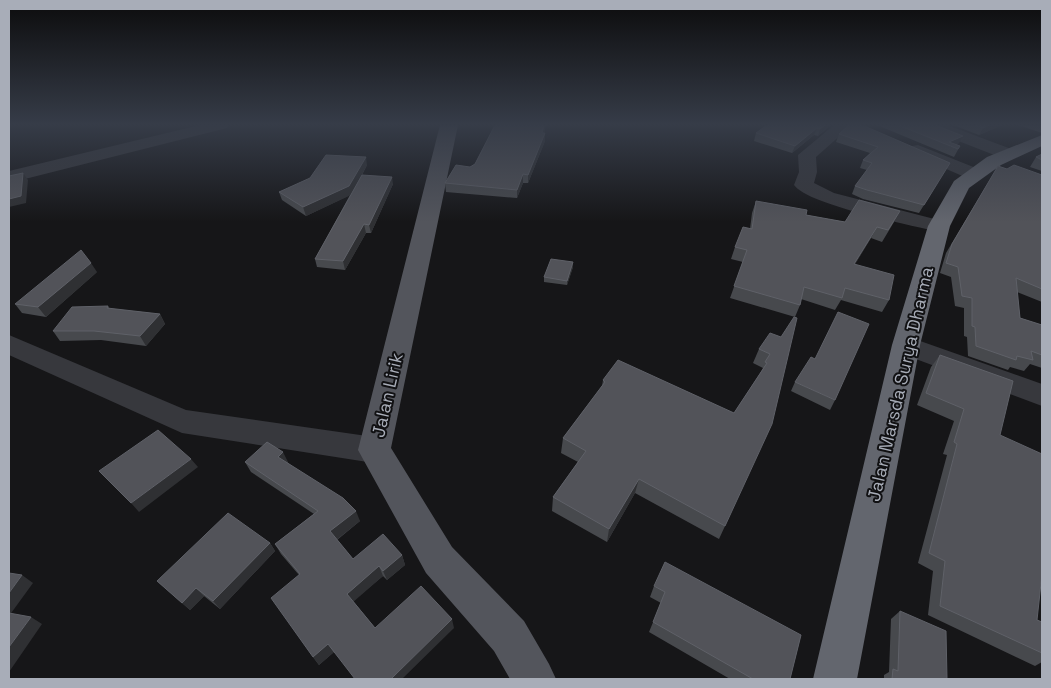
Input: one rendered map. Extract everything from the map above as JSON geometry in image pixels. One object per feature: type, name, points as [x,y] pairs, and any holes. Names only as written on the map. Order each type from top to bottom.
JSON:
[{"type":"highway","name":"Jalan Marsda Surya Dharma","points":[[835,679],[906,345],[939,226],[953,196],[961,185],[1013,157]]},
{"type":"main road","name":"Jalan Lirik","points":[[442,157],[374,450],[439,560],[509,636],[534,679]]},
{"type":"street","points":[[9,177],[90,157]]},
{"type":"street","points":[[807,157],[808,172],[804,184],[812,191],[827,197],[939,226]]},
{"type":"street","points":[[964,157],[999,165]]},
{"type":"street","points":[[985,157],[999,165]]},
{"type":"street","points":[[9,344],[182,421],[374,450]]},
{"type":"street","points":[[906,345],[1042,395]]},
{"type":"building","points":[[325,157],[366,157],[349,186],[303,207],[279,192],[310,178]]},
{"type":"building","points":[[479,157],[535,157],[528,175],[523,174],[517,190],[445,183],[456,165],[470,167],[475,164]]},
{"type":"building","points":[[866,157],[936,157],[950,163],[924,205],[855,186],[872,163],[863,160]]},
{"type":"building","points":[[1014,165],[1042,175],[1042,289],[1016,278],[1020,318],[1042,325],[1042,355],[1031,351],[1033,360],[1017,356],[1016,360],[976,346],[975,327],[972,326],[972,298],[962,296],[958,267],[946,263],[952,244],[998,166],[1007,169]]},
{"type":"building","points":[[23,173],[21,196],[9,199],[9,176]]},
{"type":"building","points":[[362,175],[392,177],[369,225],[364,224],[343,261],[315,259]]},
{"type":"building","points":[[859,200],[900,211],[888,230],[877,227],[854,264],[894,275],[889,300],[845,288],[842,298],[804,287],[800,305],[734,286],[747,250],[735,247],[743,227],[752,229],[756,201],[807,210],[806,215],[845,222]]},
{"type":"building","points":[[81,250],[91,263],[38,307],[15,304]]},
{"type":"building","points":[[551,259],[573,262],[567,281],[544,277]]},
{"type":"building","points":[[108,306],[107,308],[160,314],[140,336],[94,331],[53,331],[72,307]]},
{"type":"building","points":[[838,312],[869,324],[835,400],[795,382],[811,357],[815,359]]},
{"type":"building","points":[[794,317],[797,318],[772,424],[725,526],[639,479],[609,529],[553,497],[586,451],[563,438],[605,382],[603,380],[618,360],[734,413],[767,363],[765,362],[770,354],[759,349],[770,333],[781,337]]},
{"type":"building","points":[[940,355],[1013,381],[1000,435],[1042,454],[1042,574],[1037,620],[1042,622],[1042,653],[940,606],[945,561],[929,553],[957,444],[954,442],[964,409],[926,393]]},
{"type":"building","points":[[158,430],[191,459],[131,503],[99,471]]},
{"type":"building","points":[[267,442],[283,452],[278,457],[343,498],[356,511],[330,531],[353,559],[383,534],[402,555],[383,571],[379,566],[347,594],[375,628],[421,586],[452,619],[391,679],[355,679],[328,644],[313,657],[271,598],[300,574],[275,544],[318,511],[245,462]]},
{"type":"building","points":[[228,513],[270,543],[213,601],[196,588],[182,603],[157,581]]},
{"type":"building","points":[[665,562],[801,635],[790,679],[753,679],[653,622],[665,592],[654,586]]},
{"type":"building","points":[[9,573],[22,575],[9,593]]},
{"type":"building","points":[[900,611],[946,631],[947,679],[892,679],[893,669],[898,671]]},
{"type":"building","points":[[9,613],[31,617],[9,647]]}]
